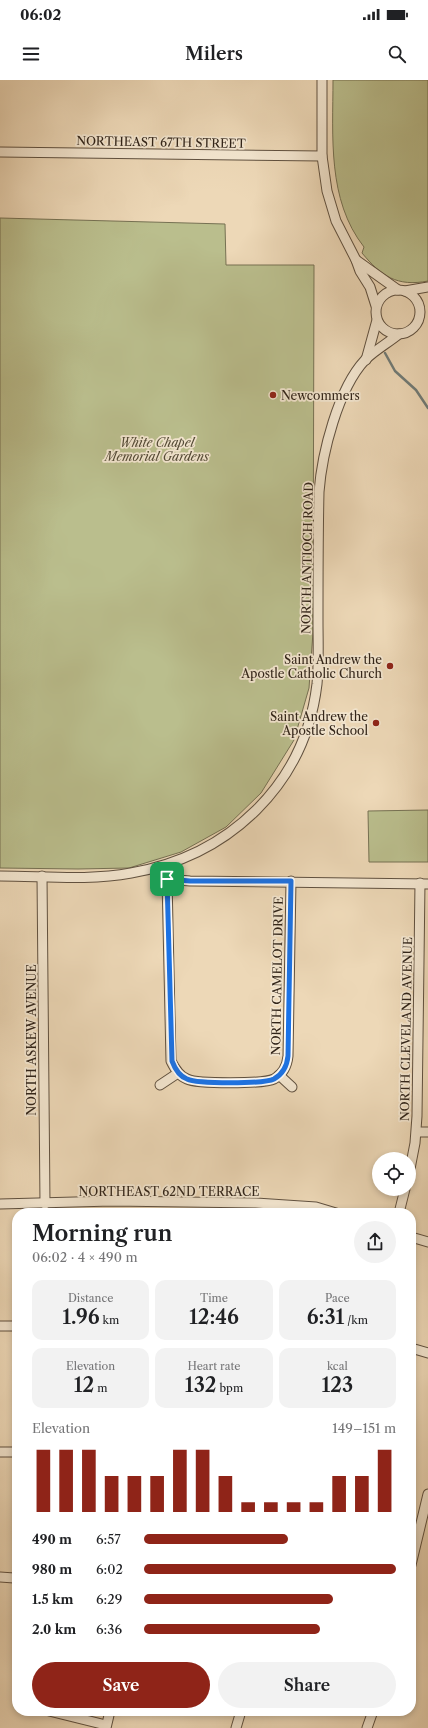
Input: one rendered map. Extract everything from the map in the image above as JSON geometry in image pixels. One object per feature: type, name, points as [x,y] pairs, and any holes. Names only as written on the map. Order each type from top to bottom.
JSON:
[{"type":"street","points":[[322,80],[322,156],[327,191],[336,221],[360,271],[370,287],[376,306],[377,320],[386,331],[399,334],[412,329],[419,316],[428,305]]},
{"type":"street","name":"NORTHEAST 67TH STREET","points":[[0,152],[322,156]]},
{"type":"street","points":[[356,260],[388,284],[402,290],[417,301],[419,316]]},
{"type":"street","points":[[376,306],[384,295],[402,290],[428,287]]},
{"type":"street","name":"NORTH ANTIOCH ROAD","points":[[366,360],[377,320]]},
{"type":"street","name":"NORTH ANTIOCH ROAD","points":[[0,876],[114,876],[164,865],[186,858],[211,846],[246,820],[262,805],[289,765],[307,728],[315,697],[318,673],[319,510],[323,462],[329,435],[352,379],[366,360],[399,334]]},
{"type":"street","points":[[164,865],[167,879],[172,1061],[178,1073],[187,1080],[199,1082],[263,1082],[274,1079],[279,1075],[292,1086]]},
{"type":"street","name":"NORTH ASKEW AVENUE","points":[[42,876],[45,1204]]},
{"type":"street","points":[[167,879],[190,881],[291,881],[424,884]]},
{"type":"street","name":"NORTH CAMELOT DRIVE","points":[[279,1075],[285,1068],[288,1056],[291,881]]},
{"type":"street","name":"NORTH CLEVELAND AVENUE","points":[[413,1152],[416,1132],[424,884]]},
{"type":"street","points":[[160,1085],[178,1073]]},
{"type":"street","points":[[416,1132],[428,1132]]},
{"type":"street","points":[[400,1208],[403,1196]]},
{"type":"street","name":"NORTHEAST 62ND TERRACE","points":[[0,1204],[45,1204],[112,1201],[256,1203],[319,1208]]},
{"type":"street","points":[[416,1238],[428,1242]]},
{"type":"street","points":[[0,1326],[12,1326]]},
{"type":"street","points":[[416,1349],[428,1353]]},
{"type":"street","points":[[0,1452],[12,1452]]},
{"type":"street","points":[[416,1551],[424,1528],[428,1494]]},
{"type":"street","points":[[0,1577],[12,1578]]},
{"type":"street","points":[[68,1716],[106,1726],[109,1716]]},
{"type":"street","points":[[236,1728],[240,1716]]},
{"type":"street","points":[[368,1728],[372,1716]]},
{"type":"green space","points":[[333,80],[428,80],[428,281],[407,282],[390,278],[376,268],[362,253],[364,247],[352,229],[338,188],[333,145]]},
{"type":"green space","name":"White Chapel Memorial Gardens","points":[[0,218],[225,224],[226,265],[314,265],[313,632],[309,688],[294,740],[261,793],[226,827],[181,852],[129,868],[0,868]]},
{"type":"green space","points":[[428,810],[428,862],[369,862],[368,811]]},
{"type":"waterway","points":[[385,353],[395,371],[416,390],[428,408]]},
{"type":"place","name":"Newcommers","points":[[273,395]]},
{"type":"place","name":"Saint Andrew the Apostle Catholic Church","points":[[390,666]]},
{"type":"place","name":"Saint Andrew the Apostle School","points":[[376,723]]},
{"type":"route","points":[[167,879],[190,881],[291,881],[288,1056],[285,1068],[274,1079],[263,1082],[193,1082],[187,1080],[178,1073],[174,1066],[172,1061],[167,879]]}]
